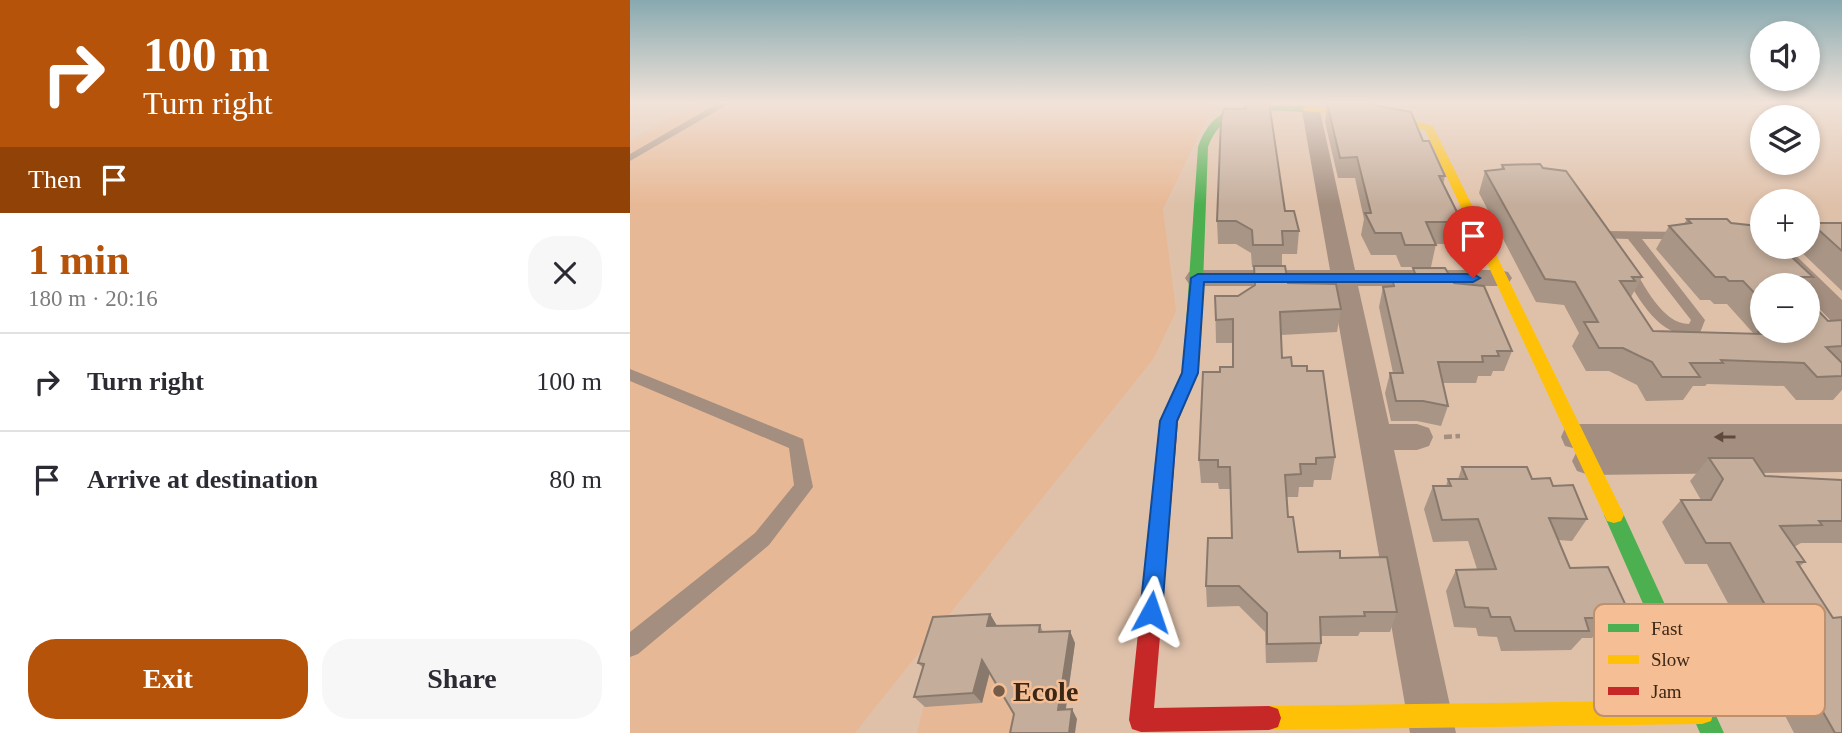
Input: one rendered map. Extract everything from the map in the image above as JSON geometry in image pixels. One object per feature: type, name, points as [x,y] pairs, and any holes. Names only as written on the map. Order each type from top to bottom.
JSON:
[{"type":"street","points":[[1206,136],[1203,147],[1198,278],[1190,373],[1169,421],[1141,727],[1432,725],[1619,716]]},
{"type":"street","points":[[1316,136],[1432,725]]},
{"type":"street","points":[[1433,136],[1583,449],[1653,604]]},
{"type":"street","points":[[1785,259],[1842,316]]},
{"type":"street","points":[[1198,278],[1499,278]]},
{"type":"street","points":[[1375,437],[1417,437]]},
{"type":"street","points":[[1583,449],[1842,437]]},
{"type":"street","points":[[1583,449],[1842,458]]},
{"type":"street","points":[[1704,716],[1712,733]]},
{"type":"lane","points":[[630,158],[668,136]]},
{"type":"lane","points":[[1632,235],[1698,320],[1695,329],[1679,329],[1664,320],[1607,240],[1632,235],[1699,235]]},
{"type":"lane","points":[[630,375],[797,444],[804,487],[762,539],[630,646]]},
{"type":"shaded area","points":[[637,136],[1198,136],[1163,209],[1176,311],[1154,358],[855,733],[630,733],[630,140]]},
{"type":"shaded area","name":"Ecole","points":[[942,629],[1064,719],[1075,733],[917,733]]},
{"type":"building","points":[[1220,136],[1274,136],[1285,211],[1294,211],[1299,231],[1282,231],[1283,245],[1253,245],[1252,230],[1236,221],[1217,221]]},
{"type":"building","points":[[1335,136],[1421,136],[1423,141],[1429,141],[1445,176],[1439,176],[1462,222],[1426,222],[1436,245],[1405,245],[1401,233],[1375,233],[1365,213],[1371,213],[1357,157],[1340,158]]},
{"type":"building","points":[[1540,164],[1543,168],[1566,171],[1642,277],[1632,277],[1635,281],[1620,281],[1653,331],[1750,334],[1750,343],[1820,343],[1820,313],[1828,321],[1842,320],[1842,346],[1826,347],[1842,363],[1842,376],[1817,377],[1804,363],[1721,360],[1723,363],[1690,363],[1700,377],[1662,377],[1652,362],[1623,348],[1599,348],[1584,322],[1598,322],[1575,282],[1545,279],[1485,171],[1504,169],[1502,165]]},
{"type":"building","points":[[1687,219],[1727,219],[1731,223],[1750,225],[1750,259],[1794,259],[1809,273],[1750,273],[1750,288],[1743,281],[1715,277],[1669,226],[1691,223]]},
{"type":"building","points":[[1820,223],[1842,223],[1842,251],[1820,231]]},
{"type":"building","points":[[1254,266],[1285,266],[1288,283],[1336,284],[1341,309],[1280,312],[1282,358],[1291,357],[1292,366],[1307,366],[1307,371],[1323,371],[1335,457],[1316,458],[1316,464],[1300,464],[1301,474],[1285,475],[1288,517],[1293,517],[1298,552],[1340,551],[1340,558],[1387,557],[1397,612],[1364,612],[1365,616],[1320,617],[1321,643],[1267,644],[1267,613],[1239,586],[1206,586],[1208,538],[1232,538],[1230,467],[1218,467],[1218,460],[1199,460],[1203,372],[1220,372],[1220,367],[1233,367],[1233,319],[1216,320],[1215,296],[1238,296],[1255,285]]},
{"type":"building","points":[[1413,268],[1445,268],[1454,283],[1484,286],[1512,351],[1497,351],[1499,356],[1482,356],[1483,362],[1438,362],[1448,406],[1423,401],[1396,401],[1390,373],[1403,373],[1383,287],[1394,286],[1393,282],[1406,282],[1404,276],[1416,276]]},
{"type":"building","points":[[1709,458],[1753,458],[1765,476],[1842,480],[1842,521],[1819,521],[1822,525],[1780,526],[1805,562],[1797,562],[1824,604],[1765,604],[1730,543],[1706,543],[1681,500],[1711,500],[1723,479]]},
{"type":"building","points":[[1462,467],[1527,467],[1532,479],[1550,478],[1553,486],[1573,485],[1587,519],[1549,518],[1570,568],[1608,567],[1625,604],[1594,604],[1594,618],[1585,618],[1589,631],[1515,631],[1510,617],[1491,617],[1488,608],[1465,607],[1456,570],[1496,569],[1478,519],[1442,520],[1433,486],[1451,486],[1448,479],[1467,479]]},
{"type":"building","points":[[1825,606],[1833,618],[1842,617],[1842,733],[1835,733],[1825,715]]},
{"type":"building","name":"Ecole","points":[[990,614],[987,626],[1040,625],[1039,632],[1070,631],[1058,710],[1072,709],[1069,733],[1010,733],[1014,714],[982,660],[973,693],[914,697],[924,664],[918,663],[933,617]]},
{"type":"traffic: fast","points":[[1193,338],[1203,147],[1207,136]]},
{"type":"traffic: fast","points":[[1614,515],[1654,604]]},
{"type":"traffic: fast","points":[[1704,716],[1712,733]]},
{"type":"traffic: slow","points":[[1433,136],[1614,515]]},
{"type":"traffic: slow","points":[[1269,718],[1594,713]]},
{"type":"traffic: jam","points":[[1193,338],[1190,373],[1169,421],[1141,720],[1269,718]]},
{"type":"place","name":"Ecole","points":[[999,691]]},
{"type":"route","points":[[1151,612],[1169,421],[1190,373],[1198,278],[1473,278]]}]
